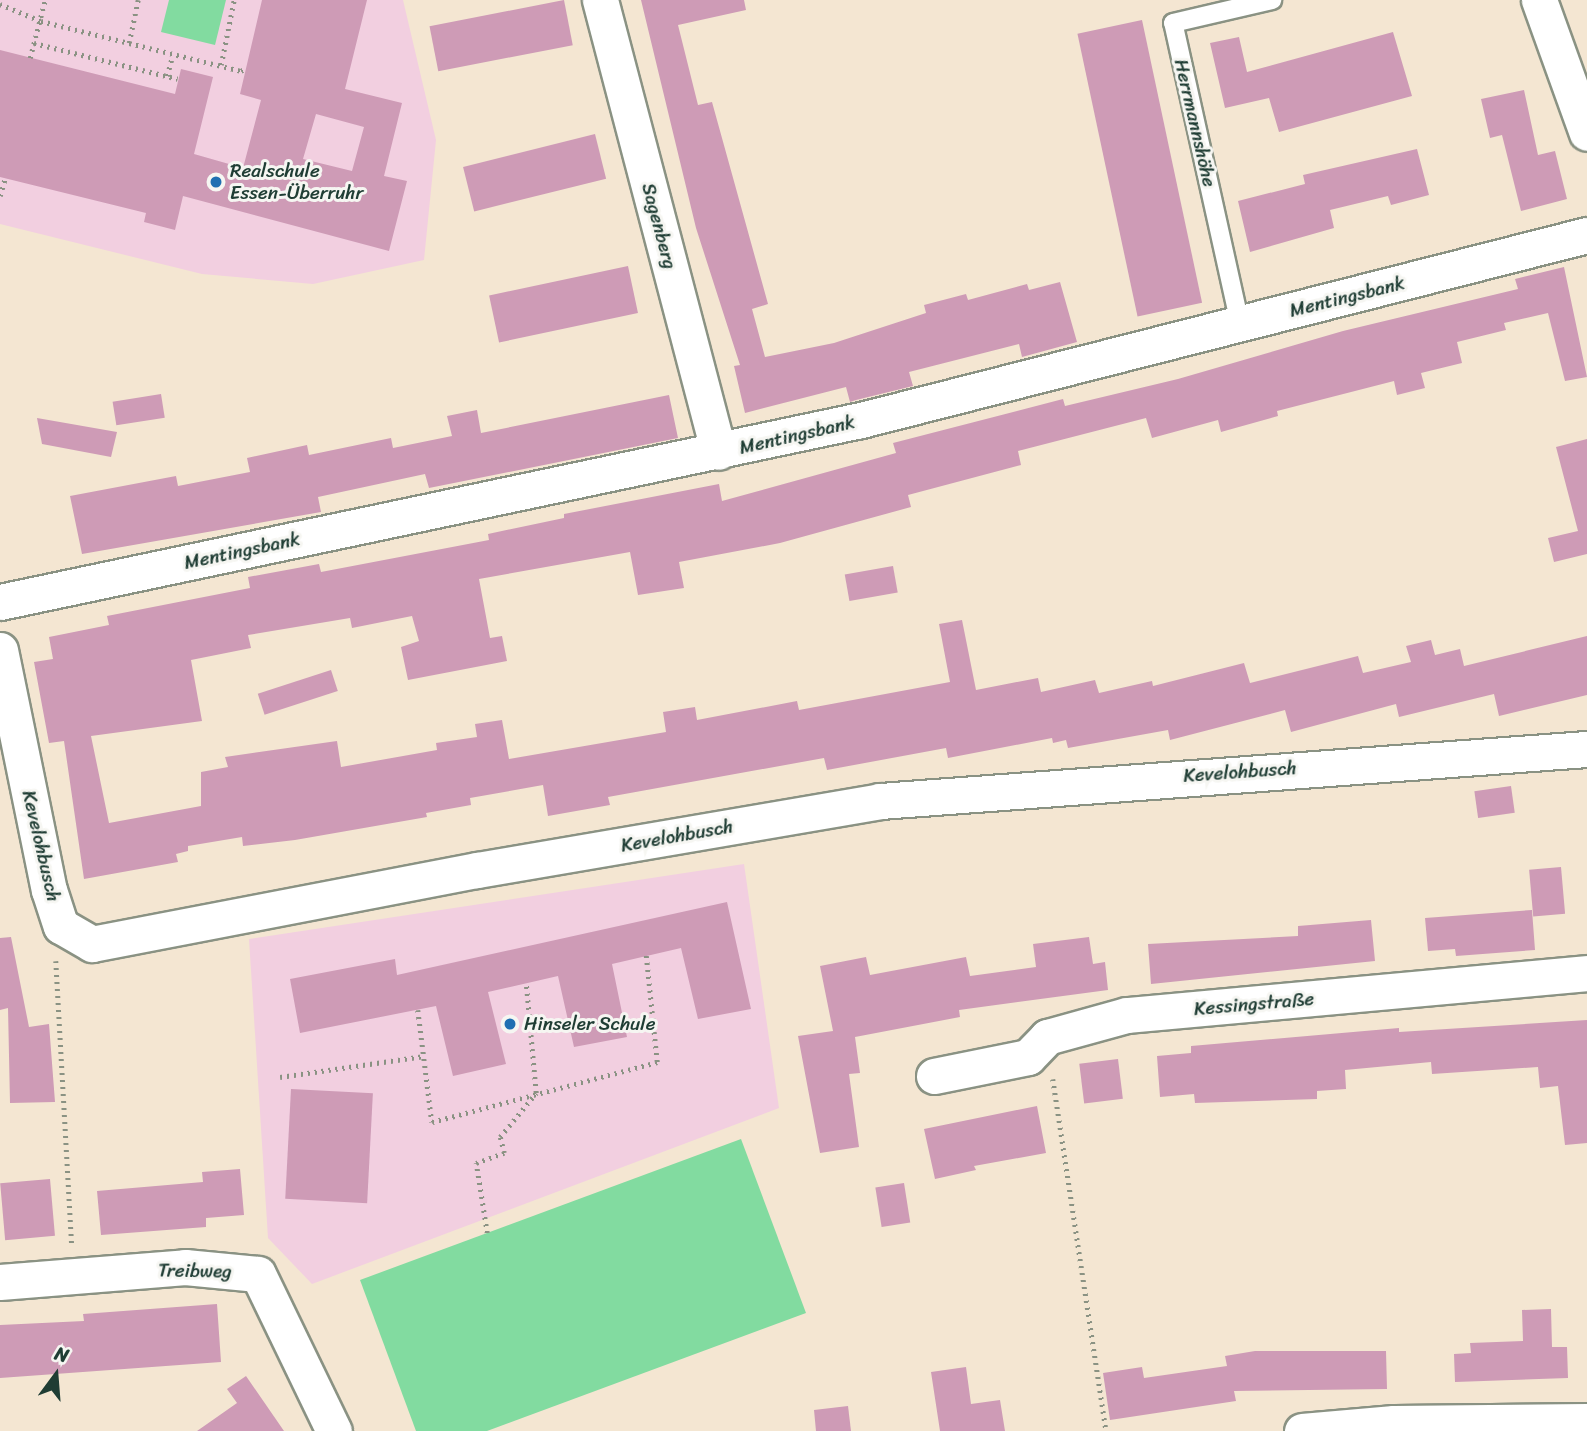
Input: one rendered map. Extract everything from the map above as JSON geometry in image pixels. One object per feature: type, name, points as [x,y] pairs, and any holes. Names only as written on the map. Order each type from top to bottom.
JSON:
[{"type":"street","name":"Sagenberg","points":[[600,0],[719,452]]},
{"type":"street","points":[[1539,0],[1587,133]]},
{"type":"street","name":"Mentingsbank","points":[[0,602],[719,452],[1240,324],[1587,235]]},
{"type":"street","name":"Kevelohbusch","points":[[0,650],[48,890],[61,926],[92,944],[145,937],[477,870],[880,801],[1587,749]]},
{"type":"street","name":"Kessingstraße","points":[[934,1076],[1028,1057],[1047,1037],[1127,1015],[1587,973]]},
{"type":"street","name":"Treibweg","points":[[0,1282],[185,1267],[258,1274],[334,1431]]},
{"type":"street","points":[[1302,1431],[1394,1423],[1587,1421]]},
{"type":"lane","name":"Herrmannshöhe","points":[[1240,324],[1173,23],[1272,0]]},
{"type":"path","points":[[30,58],[45,0]]},
{"type":"path","points":[[128,43],[138,0]]},
{"type":"path","points":[[220,65],[234,0]]},
{"type":"path","points":[[0,4],[41,21],[220,65],[246,68]]},
{"type":"path","points":[[34,43],[178,79]]},
{"type":"path","points":[[167,77],[172,57]]},
{"type":"path","points":[[0,196],[5,178]]},
{"type":"path","points":[[61,926],[55,957],[74,1277]]},
{"type":"path","points":[[418,1010],[432,1122],[657,1062],[646,956]]},
{"type":"path","points":[[487,1233],[476,1163],[504,1153],[500,1137],[536,1093],[527,983]]},
{"type":"path","points":[[1047,1037],[1106,1431]]},
{"type":"path","points":[[280,1077],[424,1056]]},
{"type":"shaded area","name":"Realschule Essen-Überruhr","points":[[0,0],[403,0],[436,140],[424,260],[313,284],[202,274],[0,224]]},
{"type":"shaded area","name":"Hinseler Schule","points":[[744,864],[779,1108],[312,1284],[268,1238],[249,939]]},
{"type":"green space","points":[[169,0],[226,0],[215,45],[161,32]]},
{"type":"green space","points":[[741,1139],[806,1313],[487,1431],[416,1431],[360,1280]]},
{"type":"building","points":[[262,0],[367,0],[345,89],[402,103],[384,176],[407,181],[389,251],[183,196],[175,230],[144,222],[146,213],[0,177],[0,50],[175,94],[181,69],[213,77],[194,154],[243,168],[261,100],[240,94]],"holes":[[[316,114],[364,127],[352,171],[303,159]]]},
{"type":"building","points":[[564,0],[573,45],[438,71],[430,26]]},
{"type":"building","points":[[641,0],[744,0],[746,10],[678,25],[698,105],[712,102],[768,304],[752,309],[765,357],[834,343],[926,313],[924,305],[966,294],[968,300],[1027,284],[1029,290],[1060,282],[1077,342],[1022,357],[1019,344],[909,372],[913,386],[850,402],[846,387],[745,413],[734,366],[740,365],[696,228]]},
{"type":"building","points":[[1142,20],[1202,303],[1138,316],[1077,34]]},
{"type":"building","points":[[1393,32],[1412,96],[1279,132],[1269,98],[1225,108],[1210,43],[1239,37],[1247,72]]},
{"type":"building","points":[[1524,90],[1538,155],[1555,151],[1567,199],[1521,211],[1502,135],[1490,138],[1481,99]]},
{"type":"building","points":[[595,134],[606,179],[474,212],[463,167]]},
{"type":"building","points":[[1417,149],[1429,195],[1391,205],[1388,196],[1330,210],[1334,228],[1250,252],[1238,201],[1305,184],[1303,175]]},
{"type":"building","points":[[628,266],[638,313],[499,342],[489,296]]},
{"type":"building","points":[[1564,267],[1587,377],[1565,381],[1548,313],[1504,323],[1506,330],[1457,342],[1462,363],[1421,373],[1425,388],[1397,395],[1394,381],[1277,411],[1278,416],[1221,432],[1218,420],[1152,438],[1146,418],[1018,451],[1021,465],[908,495],[911,507],[780,543],[679,562],[684,588],[638,595],[630,552],[479,579],[490,638],[502,636],[507,661],[408,680],[401,647],[419,641],[412,616],[352,628],[350,618],[248,635],[251,648],[191,660],[202,721],[91,736],[109,823],[201,806],[201,772],[228,767],[225,757],[337,741],[341,767],[437,750],[436,743],[477,737],[475,724],[502,720],[509,759],[666,732],[663,712],[695,707],[697,720],[797,701],[799,710],[950,682],[939,624],[962,620],[976,690],[1038,678],[1041,692],[1095,680],[1099,693],[1152,681],[1153,686],[1244,663],[1250,683],[1358,656],[1363,673],[1411,662],[1406,646],[1431,640],[1435,655],[1460,649],[1464,666],[1587,636],[1587,695],[1499,716],[1494,694],[1399,717],[1396,704],[1291,732],[1285,710],[1170,740],[1168,730],[1068,748],[1066,740],[1053,743],[1052,738],[948,758],[946,748],[827,770],[824,758],[608,797],[610,805],[548,816],[543,785],[470,798],[471,805],[426,813],[427,817],[295,840],[243,846],[242,837],[188,846],[188,851],[176,854],[178,862],[84,879],[64,741],[49,743],[34,662],[53,659],[49,637],[109,625],[107,616],[250,588],[248,577],[319,564],[321,572],[489,540],[488,534],[564,518],[564,514],[719,484],[722,501],[896,453],[893,443],[1063,399],[1065,406],[1178,379],[1343,331],[1518,289],[1515,279]]},
{"type":"building","points":[[161,394],[165,418],[116,425],[113,402]]},
{"type":"building","points":[[669,395],[678,438],[429,488],[425,474],[318,497],[321,512],[82,554],[70,496],[176,476],[178,486],[250,472],[247,458],[307,445],[309,455],[391,438],[393,448],[452,436],[447,416],[477,410],[481,433]]},
{"type":"building","points":[[37,418],[117,432],[111,457],[42,444]]},
{"type":"building","points":[[1587,439],[1587,554],[1554,562],[1548,538],[1578,531],[1556,447]]},
{"type":"building","points":[[893,566],[898,593],[849,601],[845,575]]},
{"type":"building","points":[[331,670],[338,691],[265,715],[258,694]]},
{"type":"building","points":[[1511,786],[1515,813],[1478,818],[1474,791]]},
{"type":"building","points":[[1561,867],[1565,914],[1533,917],[1529,870]]},
{"type":"building","points":[[727,902],[751,1009],[698,1019],[681,948],[612,964],[627,1037],[574,1047],[558,976],[488,992],[506,1064],[453,1076],[436,1006],[300,1033],[290,979],[395,959],[397,975]]},
{"type":"building","points":[[1532,910],[1535,950],[1456,956],[1455,949],[1428,951],[1425,918]]},
{"type":"building","points":[[1371,920],[1375,961],[1151,984],[1148,944],[1298,936],[1298,926]]},
{"type":"building","points":[[11,937],[29,1027],[49,1024],[55,1102],[10,1103],[8,1008],[0,1010],[0,938]]},
{"type":"building","points":[[1089,937],[1093,964],[1105,962],[1108,990],[959,1010],[960,1017],[855,1037],[860,1073],[849,1074],[859,1147],[820,1153],[798,1036],[833,1031],[820,966],[866,957],[870,975],[966,957],[970,976],[1036,967],[1033,944]]},
{"type":"building","points":[[1587,1020],[1587,1143],[1565,1145],[1558,1086],[1540,1088],[1538,1067],[1432,1074],[1431,1062],[1345,1070],[1346,1089],[1317,1091],[1317,1099],[1195,1103],[1194,1094],[1160,1097],[1157,1056],[1191,1053],[1191,1046],[1399,1028],[1399,1032]]},
{"type":"building","points":[[1118,1059],[1123,1099],[1084,1103],[1079,1064]]},
{"type":"building","points":[[291,1089],[373,1093],[367,1203],[285,1199]]},
{"type":"building","points":[[1037,1106],[1046,1153],[974,1166],[976,1170],[935,1179],[924,1129]]},
{"type":"building","points":[[240,1169],[244,1215],[206,1218],[206,1227],[101,1235],[97,1191],[203,1182],[202,1172]]},
{"type":"building","points":[[50,1179],[55,1236],[5,1240],[0,1183]]},
{"type":"building","points":[[904,1183],[910,1223],[882,1227],[875,1188]]},
{"type":"building","points":[[217,1304],[221,1362],[0,1378],[0,1325],[84,1321],[83,1314]]},
{"type":"building","points":[[1551,1309],[1552,1347],[1567,1347],[1568,1378],[1455,1382],[1454,1354],[1471,1353],[1470,1343],[1523,1341],[1522,1310]]},
{"type":"building","points":[[1255,1351],[1386,1351],[1387,1389],[1234,1391],[1236,1401],[1110,1420],[1103,1373],[1142,1367],[1144,1378],[1227,1366],[1225,1356]]},
{"type":"building","points":[[966,1367],[971,1404],[1000,1400],[1005,1431],[940,1431],[931,1372]]},
{"type":"building","points":[[246,1376],[284,1431],[197,1431],[237,1403],[227,1389]]},
{"type":"building","points":[[848,1406],[851,1431],[816,1431],[814,1410]]},
{"type":"place","name":"Realschule Essen-Überruhr","points":[[216,182]]},
{"type":"place","name":"Hinseler Schule","points":[[510,1024]]}]
